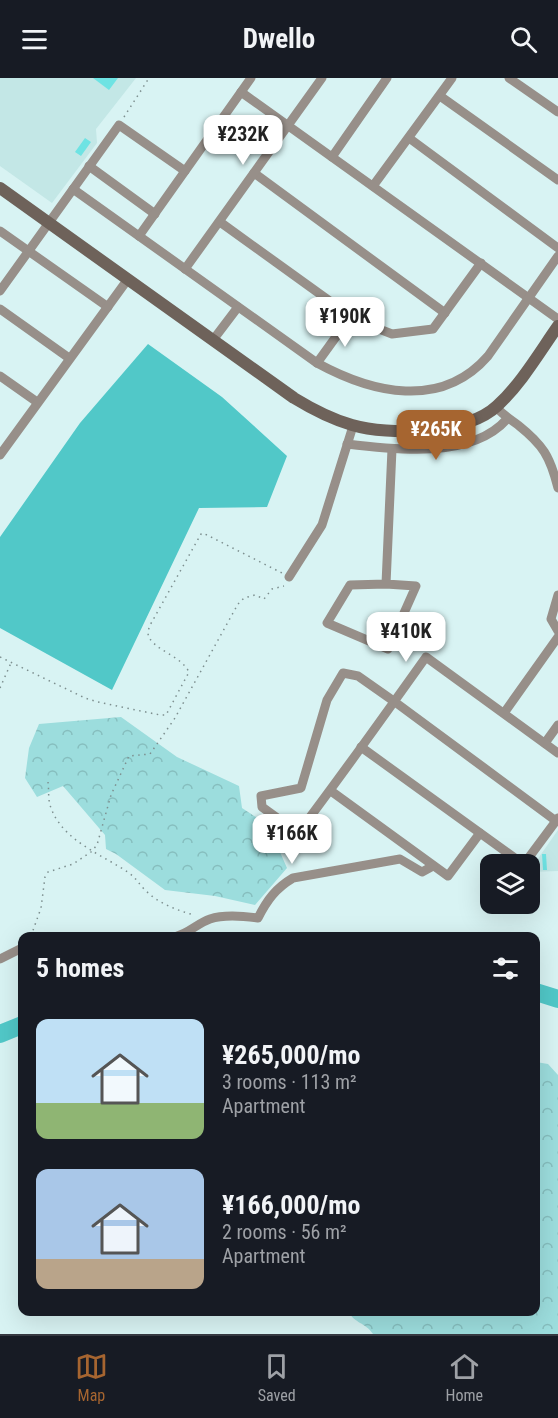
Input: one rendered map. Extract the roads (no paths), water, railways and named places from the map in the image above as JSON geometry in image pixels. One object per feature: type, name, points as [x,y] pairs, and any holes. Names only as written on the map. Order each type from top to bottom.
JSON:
[{"type":"street","points":[[139,236],[251,78]]},
{"type":"street","points":[[185,269],[322,78]]},
{"type":"street","points":[[332,157],[387,78]]},
{"type":"street","points":[[374,186],[452,78]]},
{"type":"street","points":[[508,78],[558,112]]},
{"type":"street","points":[[241,92],[558,319]]},
{"type":"street","points":[[440,96],[558,180]]},
{"type":"street","points":[[0,291],[119,125],[185,171]]},
{"type":"street","points":[[409,138],[558,248]]},
{"type":"street","points":[[89,166],[154,214]]},
{"type":"street","points":[[254,173],[445,313]]},
{"type":"street","points":[[0,188],[294,398],[317,412],[353,426],[405,432],[435,430],[477,419],[496,407],[517,383],[558,327]]},
{"type":"street","points":[[73,189],[317,363],[350,380],[394,392],[435,388],[456,382],[476,370],[558,256]]},
{"type":"street","points":[[220,222],[351,316],[392,334],[433,329],[481,263]]},
{"type":"street","points":[[0,231],[108,307]]},
{"type":"street","points":[[0,454],[128,279]]},
{"type":"street","points":[[213,340],[238,307]]},
{"type":"street","points":[[0,309],[69,358]]},
{"type":"street","points":[[317,363],[351,316]]},
{"type":"street","points":[[0,376],[37,402]]},
{"type":"street","points":[[496,407],[507,419],[538,442],[546,452],[557,482]]},
{"type":"street","points":[[347,444],[392,449],[452,446],[476,440],[501,426],[507,419]]},
{"type":"street","points":[[289,577],[322,525],[353,426]]},
{"type":"street","points":[[386,584],[392,449]]},
{"type":"street","points":[[386,584],[416,586],[388,649],[327,624],[350,585],[386,584]]},
{"type":"street","points":[[558,595],[551,619],[558,632]]},
{"type":"street","points":[[504,713],[558,638]]},
{"type":"street","points":[[531,854],[557,819],[395,702],[358,676],[343,673],[327,700],[301,788],[261,796],[262,807],[298,833],[331,791],[361,747],[395,702],[426,657],[558,753]]},
{"type":"street","points":[[545,743],[558,725]]},
{"type":"street","points":[[361,747],[509,854]]},
{"type":"street","points":[[331,791],[448,876],[480,833]]},
{"type":"street","points":[[189,932],[210,919],[245,916],[258,918],[280,885],[293,878],[400,859],[422,872],[433,866]]},
{"type":"street","points":[[0,959],[18,950]]},
{"type":"waterway","points":[[540,993],[558,999]]},
{"type":"waterway","points":[[0,1034],[18,1027]]}]
